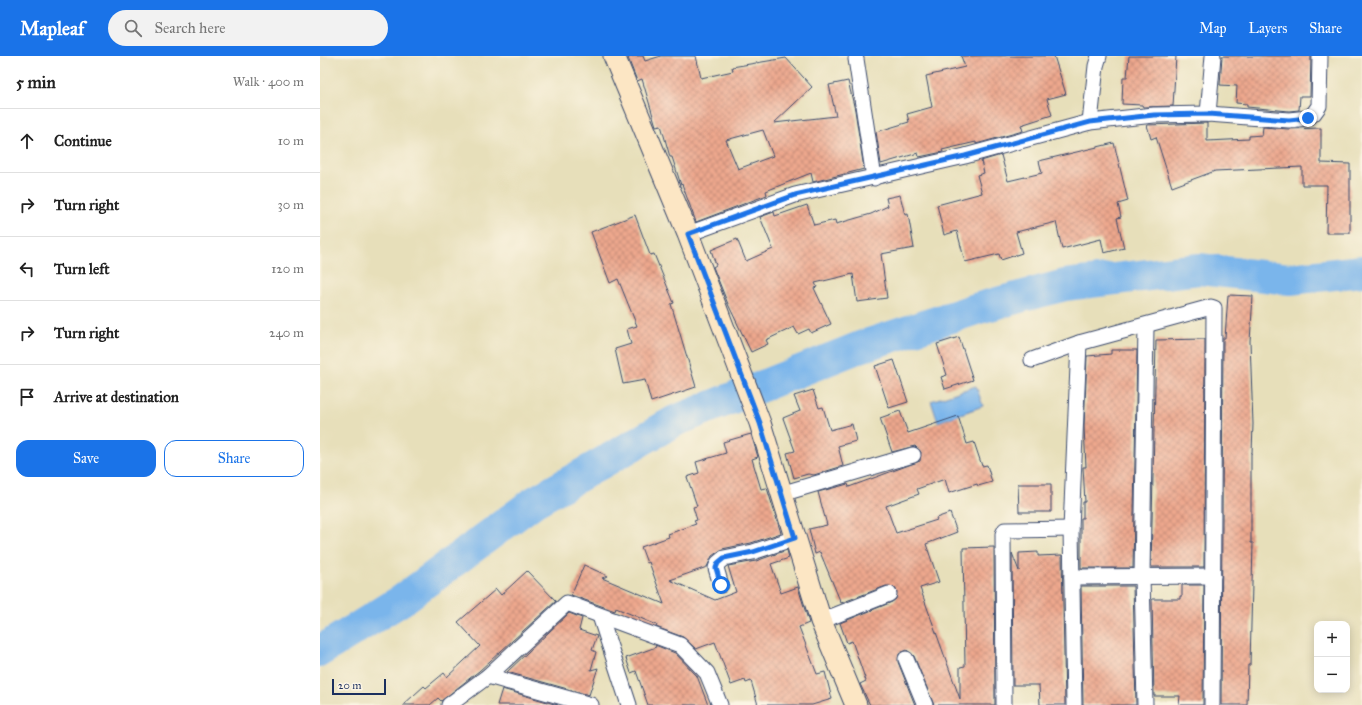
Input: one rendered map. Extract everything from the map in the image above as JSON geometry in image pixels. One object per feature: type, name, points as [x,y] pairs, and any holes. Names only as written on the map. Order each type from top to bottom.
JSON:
[{"type":"main road","points":[[614,56],[688,234],[760,423],[821,621],[856,705]]},
{"type":"street","points":[[1208,114],[1213,56]]},
{"type":"street","points":[[688,234],[795,195],[965,156],[1090,122],[1154,115],[1208,114],[1289,120],[1308,118],[1319,106],[1320,56]]},
{"type":"street","points":[[856,59],[874,178]]},
{"type":"street","points":[[1090,122],[1095,59]]},
{"type":"street","points":[[1032,360],[1079,343],[1146,326],[1211,307],[1215,311],[1212,705]]},
{"type":"street","points":[[1145,705],[1142,576],[1146,326]]},
{"type":"street","points":[[1074,705],[1071,529],[1079,343]]},
{"type":"street","points":[[781,494],[913,456]]},
{"type":"street","points":[[1004,705],[1003,534],[1005,530],[1071,529]]},
{"type":"street","points":[[721,585],[716,568],[718,563],[724,558],[753,552],[795,538]]},
{"type":"street","points":[[1072,577],[1213,576]]},
{"type":"street","points":[[821,621],[889,594]]},
{"type":"street","points":[[449,705],[488,676],[567,603],[680,645],[707,673],[720,705]]},
{"type":"street","points":[[600,616],[629,705]]},
{"type":"street","points":[[906,659],[925,705]]},
{"type":"street","points":[[488,676],[592,705]]},
{"type":"water","points":[[976,386],[983,406],[938,422],[931,401]]},
{"type":"building","points":[[643,56],[645,61],[661,56],[696,56],[701,78],[733,71],[732,67],[786,58],[812,87],[774,123],[836,116],[829,85],[848,81],[855,110],[864,169],[813,182],[811,173],[766,191],[767,195],[696,222],[682,184],[681,185],[672,157],[670,157],[661,125],[656,126],[642,79],[637,81],[628,58]],"holes":[[[763,130],[773,156],[738,169],[726,140]]]},
{"type":"building","points":[[961,56],[1054,56],[1066,94],[1047,99],[1052,115],[1021,125],[1023,131],[976,144],[976,142],[942,150],[943,152],[919,157],[918,153],[881,164],[876,132],[909,122],[907,114],[932,107],[926,76],[965,67]]},
{"type":"building","points":[[1129,56],[1176,56],[1173,106],[1143,107],[1142,105],[1122,104],[1123,77],[1127,77]]},
{"type":"building","points":[[1222,56],[1311,56],[1310,96],[1300,96],[1299,110],[1289,111],[1247,107],[1247,104],[1236,103],[1237,86],[1220,85]]},
{"type":"building","points":[[1207,123],[1207,141],[1249,139],[1249,136],[1262,135],[1263,127],[1288,129],[1321,128],[1321,163],[1350,164],[1350,233],[1326,233],[1327,185],[1302,185],[1302,167],[1215,171],[1172,187],[1156,137],[1151,139],[1147,125]]},
{"type":"building","points":[[1114,143],[1128,201],[1118,204],[1121,217],[1117,218],[1124,248],[1104,253],[1101,239],[1062,249],[1056,222],[1016,232],[1022,253],[1001,260],[999,254],[965,262],[957,231],[944,235],[937,205],[982,193],[977,175],[984,173],[981,161],[1001,155],[1008,181],[1042,173],[1039,161]]},
{"type":"building","points":[[900,195],[905,215],[908,214],[914,248],[881,254],[887,298],[857,302],[853,274],[815,283],[817,287],[814,288],[831,324],[811,333],[809,329],[798,334],[794,327],[766,340],[768,344],[751,352],[728,304],[713,267],[716,265],[711,250],[737,239],[746,261],[773,249],[760,217],[774,212],[775,216],[807,205],[814,225],[835,220],[836,224],[871,214],[888,206],[886,198]]},
{"type":"building","points":[[635,215],[650,255],[654,254],[674,303],[671,304],[696,387],[651,402],[645,380],[623,384],[615,349],[631,344],[627,329],[637,326],[618,279],[610,283],[591,232]]},
{"type":"building","points":[[1228,295],[1253,296],[1250,341],[1253,424],[1251,453],[1251,543],[1253,543],[1250,665],[1248,665],[1247,705],[1221,705],[1223,338],[1225,338]]},
{"type":"building","points":[[959,337],[973,380],[945,389],[941,377],[947,375],[937,344]]},
{"type":"building","points":[[1205,339],[1204,567],[1151,567],[1156,340]]},
{"type":"building","points":[[1111,350],[1137,350],[1133,568],[1081,568],[1081,518],[1083,518],[1083,502],[1085,502],[1083,467],[1086,467],[1084,427],[1087,356],[1111,354]]},
{"type":"building","points":[[894,360],[908,402],[889,408],[875,366]]},
{"type":"building","points":[[813,390],[819,408],[823,407],[830,430],[852,424],[856,441],[838,446],[843,466],[814,475],[808,474],[794,478],[787,453],[795,451],[783,418],[800,411],[794,396]]},
{"type":"building","points":[[900,411],[908,433],[958,416],[967,444],[974,442],[982,466],[987,465],[992,482],[978,486],[977,484],[949,493],[945,479],[917,489],[919,494],[886,506],[896,533],[937,520],[936,518],[950,513],[957,532],[926,544],[939,582],[920,588],[960,699],[960,667],[965,666],[963,548],[994,547],[995,705],[934,705],[914,656],[907,650],[899,654],[898,662],[915,705],[870,705],[860,684],[866,681],[852,641],[847,643],[840,623],[892,602],[896,599],[897,591],[894,587],[886,586],[841,603],[820,552],[815,554],[809,529],[827,525],[818,492],[848,484],[849,487],[920,461],[921,452],[915,446],[892,452],[880,418]]},
{"type":"building","points":[[751,434],[758,457],[752,459],[761,489],[767,488],[781,533],[751,543],[722,549],[712,556],[707,567],[670,580],[715,600],[736,592],[728,566],[756,561],[787,550],[789,558],[771,564],[781,593],[798,587],[809,623],[799,627],[817,674],[825,672],[832,699],[812,705],[758,705],[751,681],[746,683],[745,680],[731,685],[715,642],[696,649],[683,637],[656,627],[657,625],[616,608],[615,611],[571,595],[584,565],[608,576],[602,578],[664,604],[649,562],[647,563],[641,547],[669,537],[668,534],[696,524],[694,521],[697,520],[693,507],[697,506],[687,477],[699,473],[696,462],[726,453],[723,442]]},
{"type":"building","points":[[1018,484],[1051,484],[1051,512],[1019,512]]},
{"type":"building","points":[[1038,552],[1038,556],[1062,555],[1065,705],[1040,705],[1039,685],[1013,685],[1012,553],[1019,571],[1019,553]]},
{"type":"building","points":[[527,571],[556,601],[479,671],[441,701],[438,698],[430,705],[403,705],[424,686],[426,688],[444,673],[447,677],[480,646],[458,622],[496,589],[501,595]]},
{"type":"building","points":[[1182,585],[1204,585],[1203,705],[1179,705],[1180,696],[1154,696],[1152,599],[1180,599],[1180,596],[1182,596]]},
{"type":"building","points":[[1081,586],[1133,586],[1136,705],[1083,705]]},
{"type":"building","points":[[569,613],[582,618],[579,630],[597,636],[592,650],[596,652],[591,670],[598,668],[589,695],[507,672]]},
{"type":"building","points":[[655,645],[675,653],[697,676],[708,705],[648,705],[636,671],[631,673],[626,658],[656,647]]},
{"type":"building","points":[[502,689],[558,705],[497,705]]},
{"type":"waterway","points":[[320,651],[402,600],[534,502],[675,421],[860,347],[979,308],[1065,285],[1199,269],[1290,279],[1362,271]]},
{"type":"route","points":[[721,585],[716,568],[718,563],[724,558],[753,552],[795,538],[760,423],[688,234],[795,195],[965,156],[1090,122],[1154,115],[1208,114],[1289,120],[1308,118]]}]
